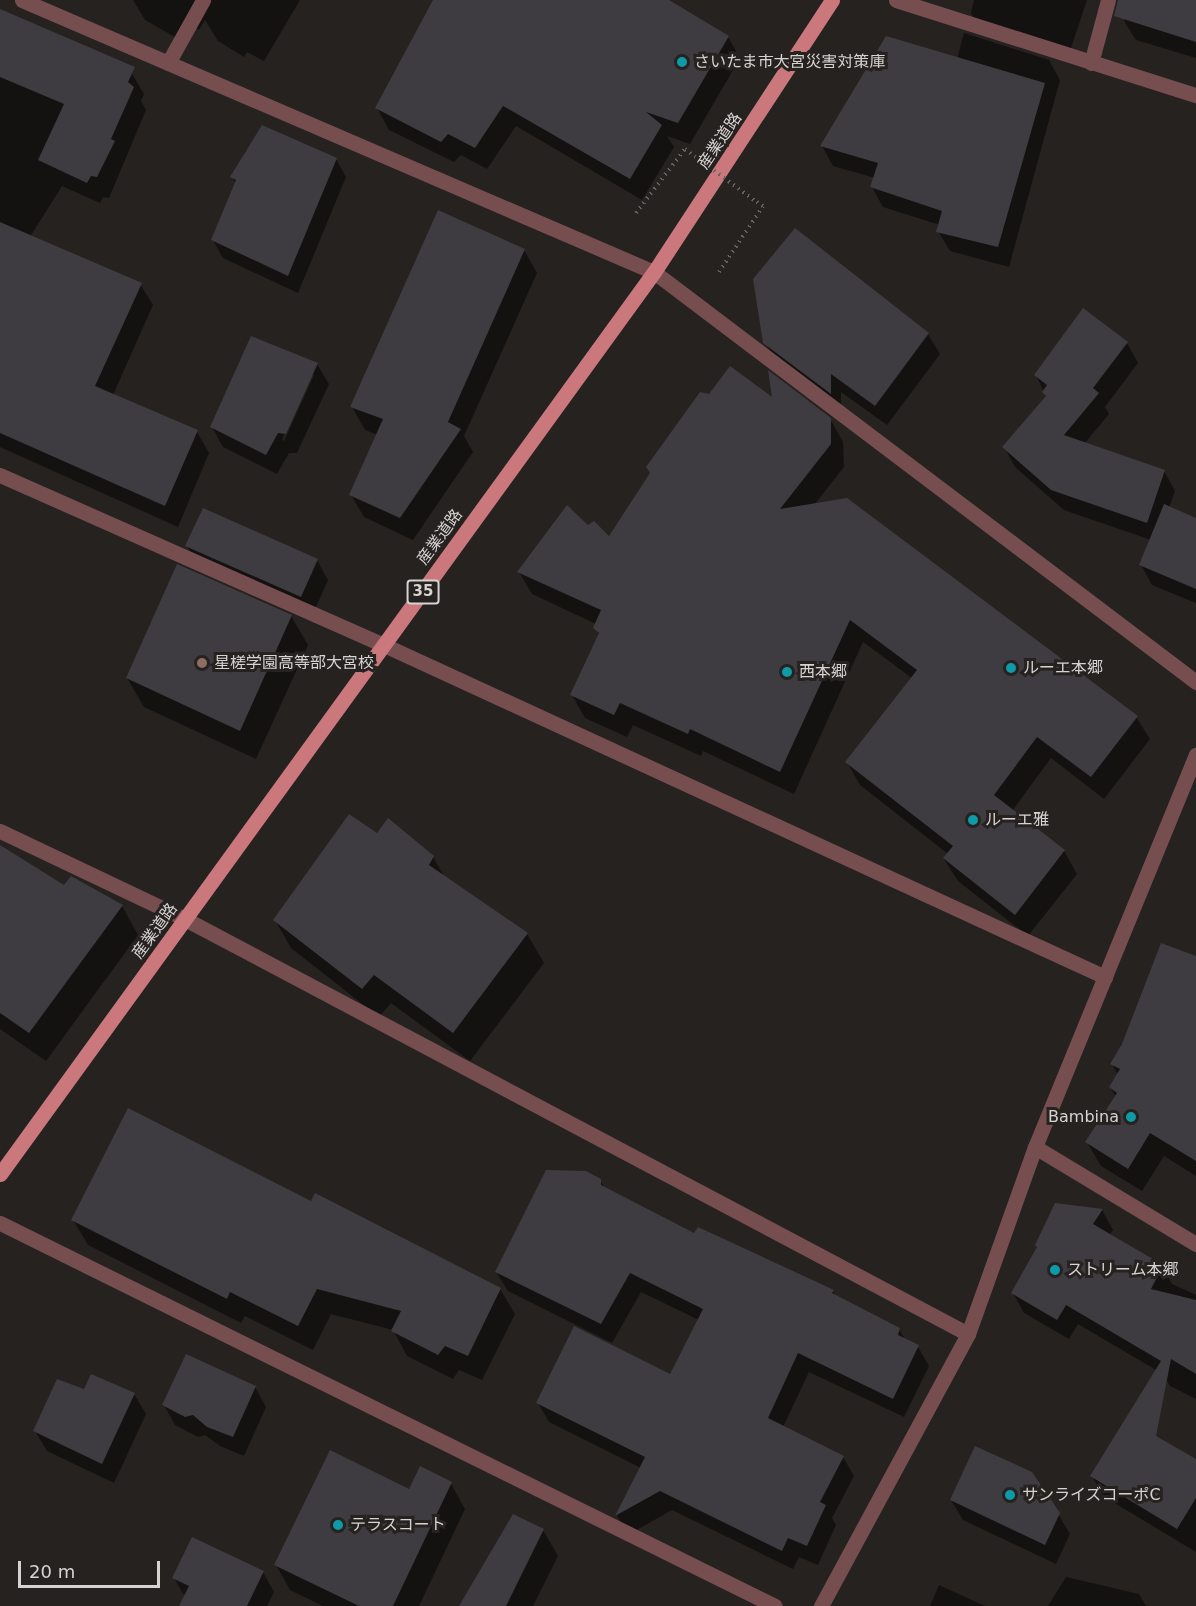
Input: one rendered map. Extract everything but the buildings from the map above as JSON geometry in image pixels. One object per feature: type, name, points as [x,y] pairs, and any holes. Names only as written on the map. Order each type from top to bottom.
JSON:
[{"type":"main road","name":"産業道路","points":[[0,1174],[654,272],[831,0]]},
{"type":"street","points":[[22,0],[654,272],[1196,682]]},
{"type":"street","points":[[168,63],[203,0]]},
{"type":"street","points":[[896,0],[1196,95]]},
{"type":"street","points":[[1091,63],[1108,0]]},
{"type":"street","points":[[0,475],[384,645],[1105,977]]},
{"type":"street","points":[[821,1606],[968,1334],[1035,1148],[1196,755]]},
{"type":"street","points":[[0,831],[185,919],[968,1334]]},
{"type":"street","points":[[1035,1148],[1196,1244]]},
{"type":"street","points":[[0,1223],[775,1606]]},
{"type":"path","points":[[636,213],[685,149],[763,206],[719,272]]},
{"type":"place","name":"さいたま市大宮災害対策庫","points":[[682,62]]},
{"type":"place","name":"星槎学園高等部大宮校","points":[[202,663]]},
{"type":"place","name":"ルーエ本郷","points":[[1011,668]]},
{"type":"place","name":"西本郷","points":[[787,672]]},
{"type":"place","name":"ルーエ雅","points":[[973,820]]},
{"type":"place","name":"Bambina","points":[[1131,1117]]},
{"type":"place","name":"ストリーム本郷","points":[[1055,1270]]},
{"type":"place","name":"サンライズコーポC","points":[[1010,1495]]},
{"type":"place","name":"テラスコート","points":[[338,1525]]}]
